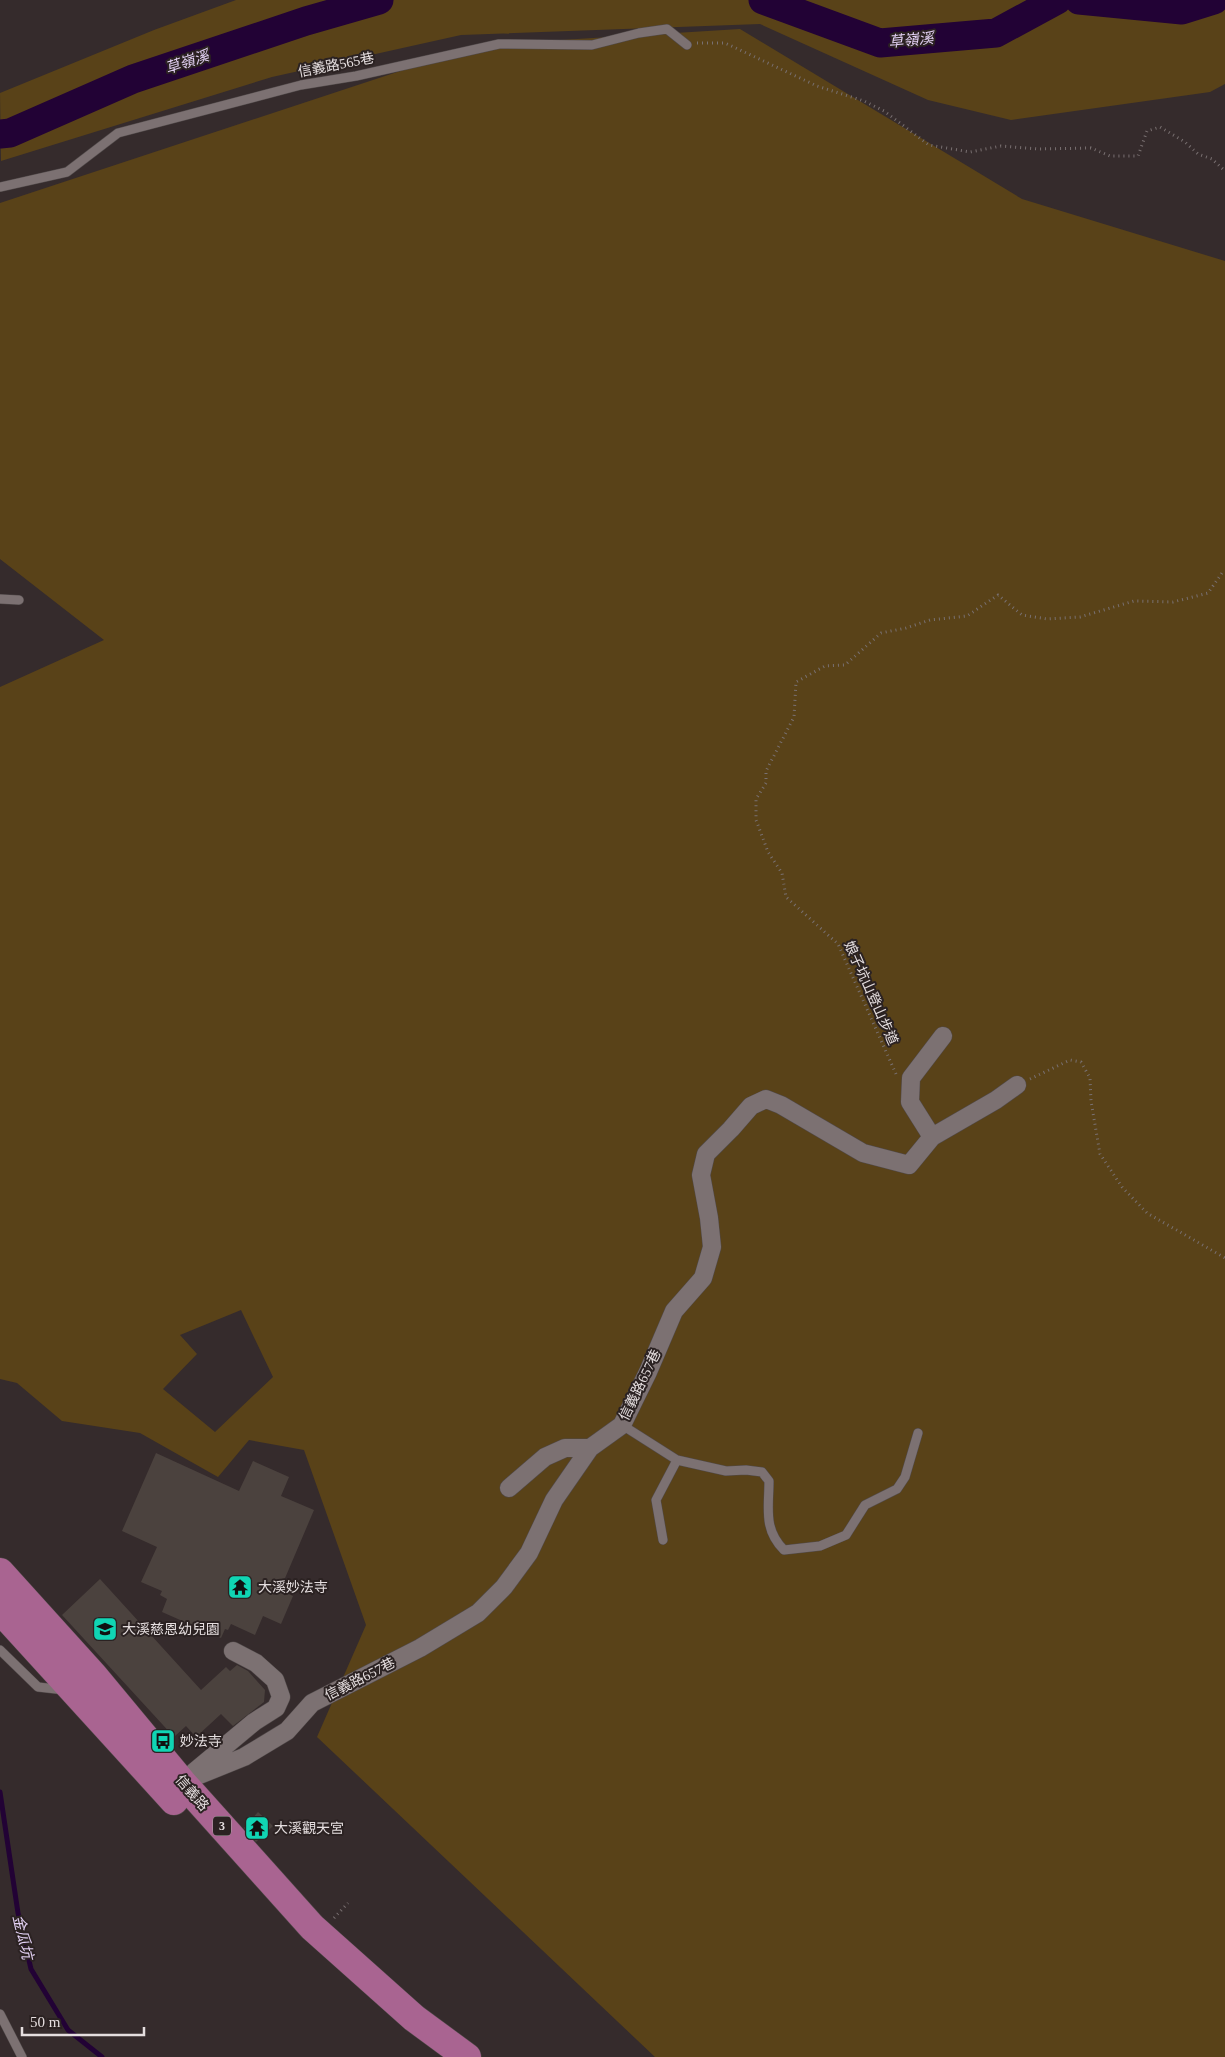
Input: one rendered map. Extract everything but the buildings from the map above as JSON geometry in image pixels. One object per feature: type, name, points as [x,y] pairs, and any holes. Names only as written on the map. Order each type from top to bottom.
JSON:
[{"type":"main road","name":"信義路","points":[[0,1572],[85,1684],[175,1788],[302,1941],[400,2030],[436,2057]]},
{"type":"main road","name":"信義路","points":[[0,1607],[11,1622],[85,1684]]},
{"type":"main road","name":"信義路","points":[[175,1788],[312,1927],[414,2018],[467,2057]]},
{"type":"street","points":[[943,1036],[911,1078],[910,1102],[932,1137],[996,1100],[1017,1085]]},
{"type":"street","name":"信義路657巷","points":[[175,1788],[244,1758],[287,1731],[312,1703],[420,1648],[478,1613],[504,1587],[529,1553],[554,1500],[590,1448],[622,1425],[648,1372],[674,1311],[703,1278],[712,1247],[701,1174],[706,1154],[751,1106],[766,1099],[781,1105],[863,1153],[909,1165],[932,1137]]},
{"type":"street","points":[[510,1488],[545,1457],[565,1448],[590,1448]]},
{"type":"street","points":[[175,1788],[254,1722],[276,1708],[281,1697],[275,1680],[256,1663],[233,1651]]},
{"type":"lane","name":"信義路565巷","points":[[0,187],[67,172],[118,133],[301,85],[356,76],[499,44],[592,45],[667,28],[687,44]]},
{"type":"lane","points":[[0,599],[20,600]]},
{"type":"lane","points":[[622,1425],[677,1460],[726,1471],[746,1470],[762,1472],[769,1481],[768,1518],[773,1540],[784,1550],[820,1546],[846,1534],[865,1505],[897,1489],[905,1477],[918,1433]]},
{"type":"lane","points":[[663,1540],[656,1500],[677,1460]]},
{"type":"lane","points":[[0,1650],[38,1687],[85,1684]]},
{"type":"lane","points":[[0,2014],[22,2057]]},
{"type":"path","points":[[687,44],[704,42],[725,43],[817,86],[864,101],[884,111],[929,145],[970,152],[1001,146],[1038,149],[1090,148],[1110,156],[1138,156],[1147,131],[1160,127],[1185,142],[1198,154],[1212,158],[1225,171]]},
{"type":"path","name":"娘子坑山登山步道","points":[[910,1102],[890,1063],[838,944],[786,897],[782,873],[768,852],[756,820],[756,799],[766,783],[766,771],[794,717],[796,682],[825,666],[845,665],[880,633],[906,628],[930,620],[967,616],[998,595],[1022,615],[1047,619],[1080,617],[1134,600],[1173,602],[1208,593],[1222,573],[1225,572]]},
{"type":"path","points":[[1017,1085],[1070,1060],[1081,1062],[1090,1078],[1091,1101],[1100,1154],[1122,1188],[1146,1213],[1225,1258]]},
{"type":"shaded area","points":[[236,0],[1225,0],[1225,84],[1210,92],[1011,120],[928,100],[760,24],[461,35],[272,77],[1,161],[0,93],[154,30]]},
{"type":"shaded area","points":[[740,29],[1022,199],[1225,261],[1225,2057],[655,2057],[317,1737],[366,1625],[304,1450],[249,1440],[218,1477],[140,1433],[62,1421],[17,1383],[0,1379],[0,687],[104,640],[0,559],[0,203],[479,45]],"holes":[[[241,1310],[273,1377],[215,1432],[163,1389],[197,1354],[180,1335]]]},
{"type":"waterway","name":"草嶺溪","points":[[0,134],[10,133],[133,79],[306,21],[379,0]]},
{"type":"waterway","name":"草嶺溪","points":[[763,0],[880,43],[996,33],[1057,0]]},
{"type":"waterway","name":"草嶺溪","points":[[1079,0],[1182,10],[1214,0]]},
{"type":"waterway","name":"金瓜坑","points":[[0,1792],[18,1913],[31,1969],[68,2030],[102,2057]]},
{"type":"place","name":"大溪妙法寺","points":[[240,1587]]},
{"type":"place","name":"大溪慈恩幼兒園","points":[[105,1629]]},
{"type":"place","name":"妙法寺","points":[[163,1741]]},
{"type":"place","name":"大溪觀天宮","points":[[257,1828]]}]
